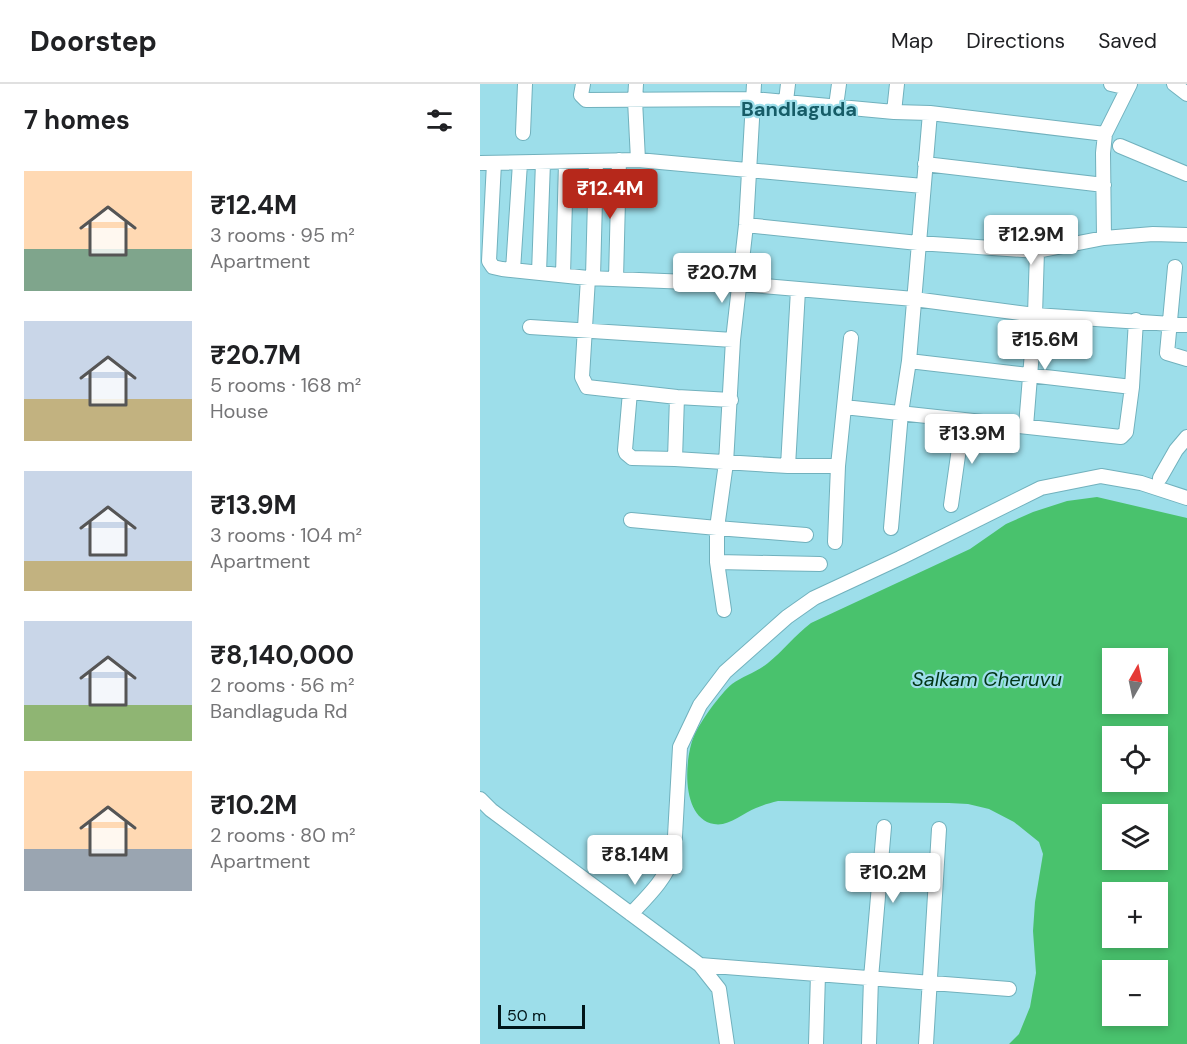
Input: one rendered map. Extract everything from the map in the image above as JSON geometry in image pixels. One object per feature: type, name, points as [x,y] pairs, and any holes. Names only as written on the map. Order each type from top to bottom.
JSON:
[{"type":"street","points":[[523,133],[525,84]]},
{"type":"street","points":[[583,84],[581,95],[586,100],[636,91],[930,113],[1105,134]]},
{"type":"street","points":[[724,610],[717,562],[717,528],[726,463],[734,340],[746,225],[754,84]]},
{"type":"street","points":[[786,101],[788,84]]},
{"type":"street","points":[[836,106],[838,84]]},
{"type":"street","points":[[894,112],[897,84]]},
{"type":"street","points":[[1104,238],[1103,153],[1105,134],[1129,86],[1111,84]]},
{"type":"street","points":[[1174,84],[1187,94]]},
{"type":"street","points":[[636,91],[638,160]]},
{"type":"street","points":[[891,528],[901,413],[909,361],[930,113]]},
{"type":"street","points":[[1120,146],[1187,174]]},
{"type":"street","points":[[616,279],[619,160]]},
{"type":"street","points":[[480,163],[638,160],[923,186]]},
{"type":"street","points":[[596,161],[591,278],[582,377],[587,387],[677,397],[731,400]]},
{"type":"street","points":[[539,273],[543,162]]},
{"type":"street","points":[[494,163],[489,261],[493,267],[591,278],[740,284],[914,298],[1035,315],[1187,325]]},
{"type":"street","points":[[513,270],[520,163]]},
{"type":"street","points":[[563,275],[566,163]]},
{"type":"street","points":[[925,164],[1104,185]]},
{"type":"street","points":[[746,225],[918,243],[1037,251],[1104,238],[1153,234],[1187,235]]},
{"type":"street","points":[[1026,426],[1035,315],[1037,251]]},
{"type":"street","points":[[1175,267],[1180,283],[1170,323],[1167,353],[1187,359]]},
{"type":"street","points":[[788,466],[798,290]]},
{"type":"street","points":[[844,407],[1123,436],[1126,432],[1132,387],[1136,320]]},
{"type":"street","points":[[530,327],[734,340]]},
{"type":"street","points":[[835,542],[838,466],[852,338]]},
{"type":"street","points":[[909,361],[1132,387]]},
{"type":"street","points":[[630,392],[626,453],[632,458],[788,466],[838,466]]},
{"type":"street","points":[[675,459],[677,397]]},
{"type":"street","points":[[951,505],[963,420]]},
{"type":"street","points":[[1160,478],[1176,450],[1187,437]]},
{"type":"street","points":[[632,914],[662,881],[674,854],[680,747],[694,715],[725,672],[787,617],[814,598],[1041,488],[1101,476],[1142,483],[1187,498]]},
{"type":"street","points":[[631,520],[806,536]]},
{"type":"street","points":[[717,562],[820,564]]},
{"type":"street","points":[[480,799],[491,810],[700,965],[719,989],[727,1044]]},
{"type":"street","points":[[869,1044],[871,978],[884,827]]},
{"type":"street","points":[[926,1044],[939,829]]},
{"type":"street","points":[[700,965],[1009,988]]},
{"type":"street","points":[[816,1044],[818,974]]},
{"type":"water","name":"Salkam Cheruvu","points":[[1097,497],[1187,518],[1187,1044],[1009,1044],[1019,1034],[1030,1007],[1036,973],[1033,931],[1035,902],[1043,854],[1039,842],[1014,822],[989,809],[968,804],[949,803],[778,801],[751,810],[730,822],[714,824],[703,819],[691,800],[687,773],[694,736],[711,708],[732,684],[768,663],[811,623],[970,549],[1006,524],[1067,501]]},
{"type":"district","name":"Bandlaguda","points":[[799,109]]}]
